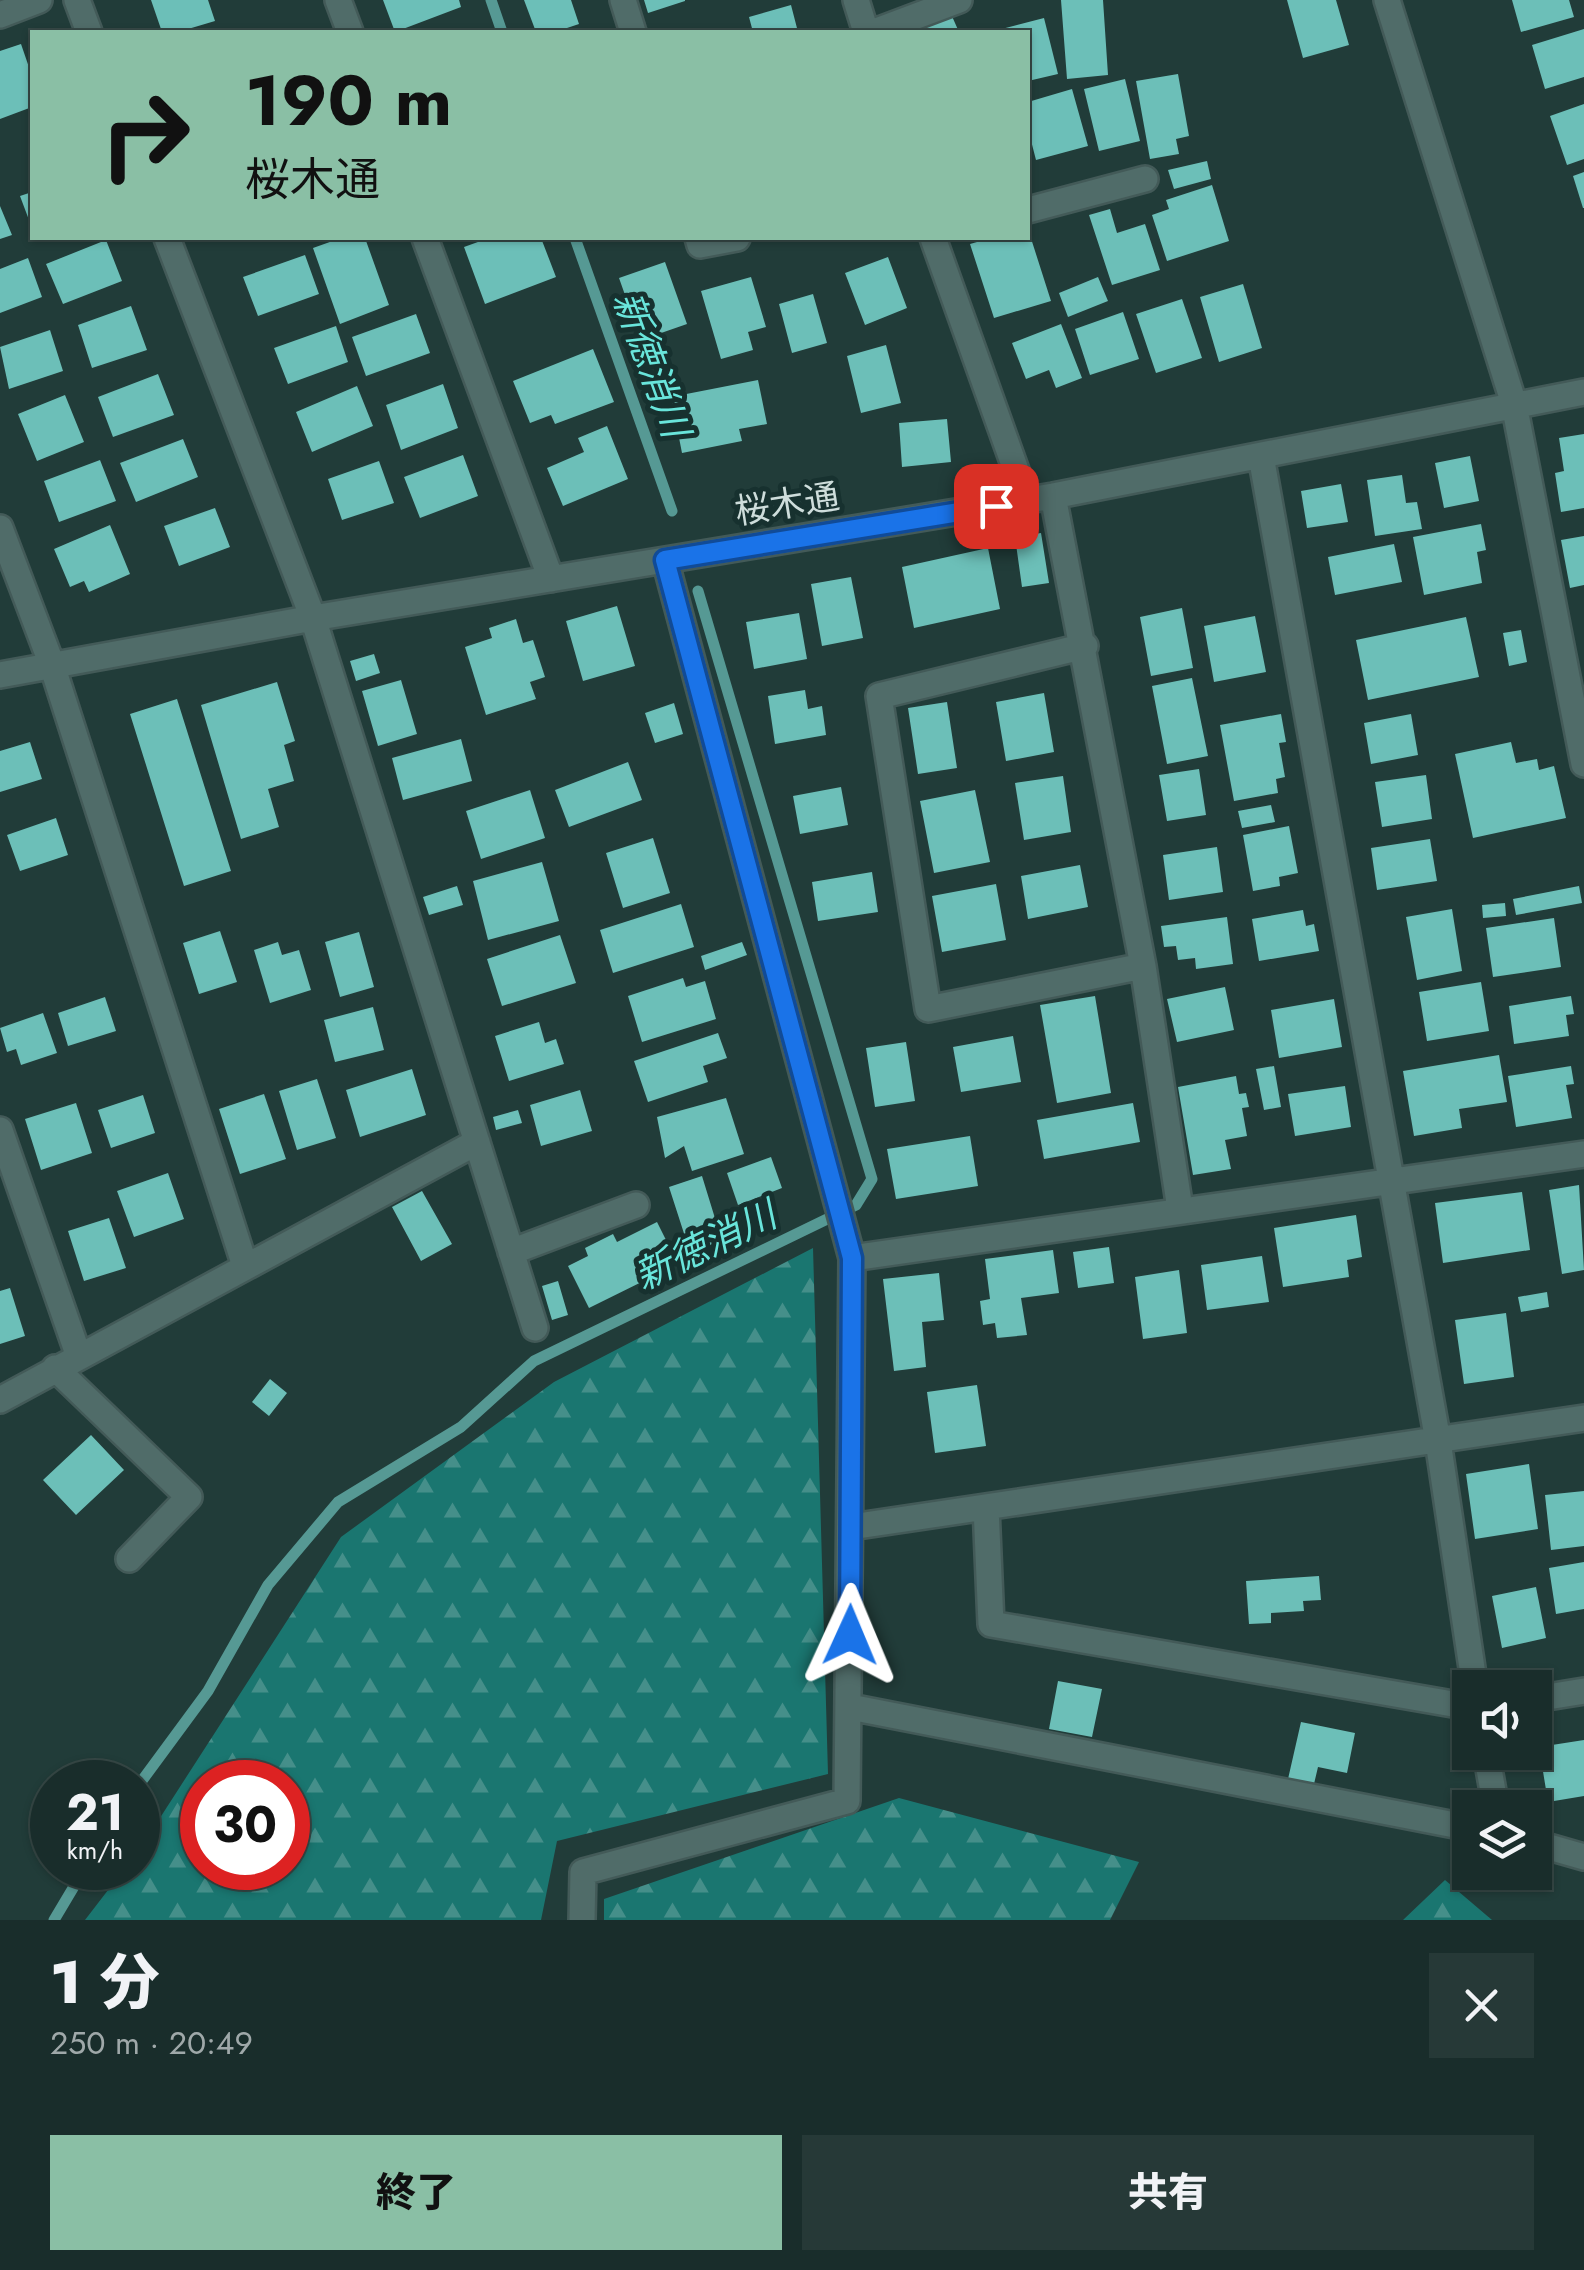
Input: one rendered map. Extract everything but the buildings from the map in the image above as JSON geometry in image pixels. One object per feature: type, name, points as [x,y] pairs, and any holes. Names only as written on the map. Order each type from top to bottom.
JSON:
[{"type":"street","points":[[0,15],[39,0]]},
{"type":"street","points":[[77,0],[88,30]]},
{"type":"street","points":[[338,0],[349,30]]},
{"type":"street","points":[[623,0],[633,30]]},
{"type":"street","points":[[856,0],[869,30]]},
{"type":"street","points":[[876,30],[959,0]]},
{"type":"street","points":[[1387,0],[1514,404],[1584,764]]},
{"type":"street","points":[[1030,209],[1145,179]]},
{"type":"street","points":[[169,240],[313,618],[535,1328]]},
{"type":"street","points":[[426,240],[550,578]]},
{"type":"street","points":[[699,240],[700,245],[726,240]]},
{"type":"street","points":[[934,240],[1027,500]]},
{"type":"street","name":"桜木通","points":[[0,675],[313,618],[1054,496],[1584,392]]},
{"type":"street","points":[[1261,456],[1438,1440],[1471,1670]]},
{"type":"street","points":[[1054,496],[1144,966],[1180,1209]]},
{"type":"street","points":[[0,528],[52,665],[245,1266]]},
{"type":"street","points":[[582,1920],[584,1872],[847,1801],[852,1258],[665,560]]},
{"type":"street","points":[[1085,646],[879,696],[928,1009],[1144,966]]},
{"type":"street","points":[[0,1130],[78,1354]]},
{"type":"street","points":[[0,1400],[78,1354],[477,1142]]},
{"type":"street","points":[[852,1258],[1584,1154]]},
{"type":"street","points":[[511,1252],[636,1204]]},
{"type":"street","points":[[55,1368],[190,1497],[129,1559]]},
{"type":"street","points":[[851,1527],[1584,1418]]},
{"type":"street","points":[[986,1507],[990,1624],[1452,1703]]},
{"type":"street","points":[[1552,1697],[1584,1692]]},
{"type":"street","points":[[850,1707],[1452,1824]]},
{"type":"street","points":[[1552,1848],[1584,1856]]},
{"type":"green space","points":[[813,1248],[828,1774],[557,1841],[541,1920],[85,1920],[108,1890],[160,1890],[160,1818],[180,1787],[180,1890],[310,1890],[310,1760],[197,1760],[341,1537],[554,1382]]},
{"type":"green space","points":[[899,1798],[1139,1862],[1110,1920],[604,1920],[604,1899]]},
{"type":"green space","points":[[1445,1880],[1452,1890],[1492,1920],[1403,1920]]},
{"type":"waterway","name":"新徳消川","points":[[491,0],[501,30]]},
{"type":"waterway","name":"新徳消川","points":[[576,240],[672,511]]},
{"type":"waterway","name":"新徳消川","points":[[157,1760],[208,1691],[268,1585],[338,1502],[461,1427],[534,1361],[856,1205],[872,1179],[698,591]]},
{"type":"waterway","points":[[54,1920],[72,1890]]},
{"type":"route","points":[[850,1635],[852,1258],[665,560],[996,506]]}]
